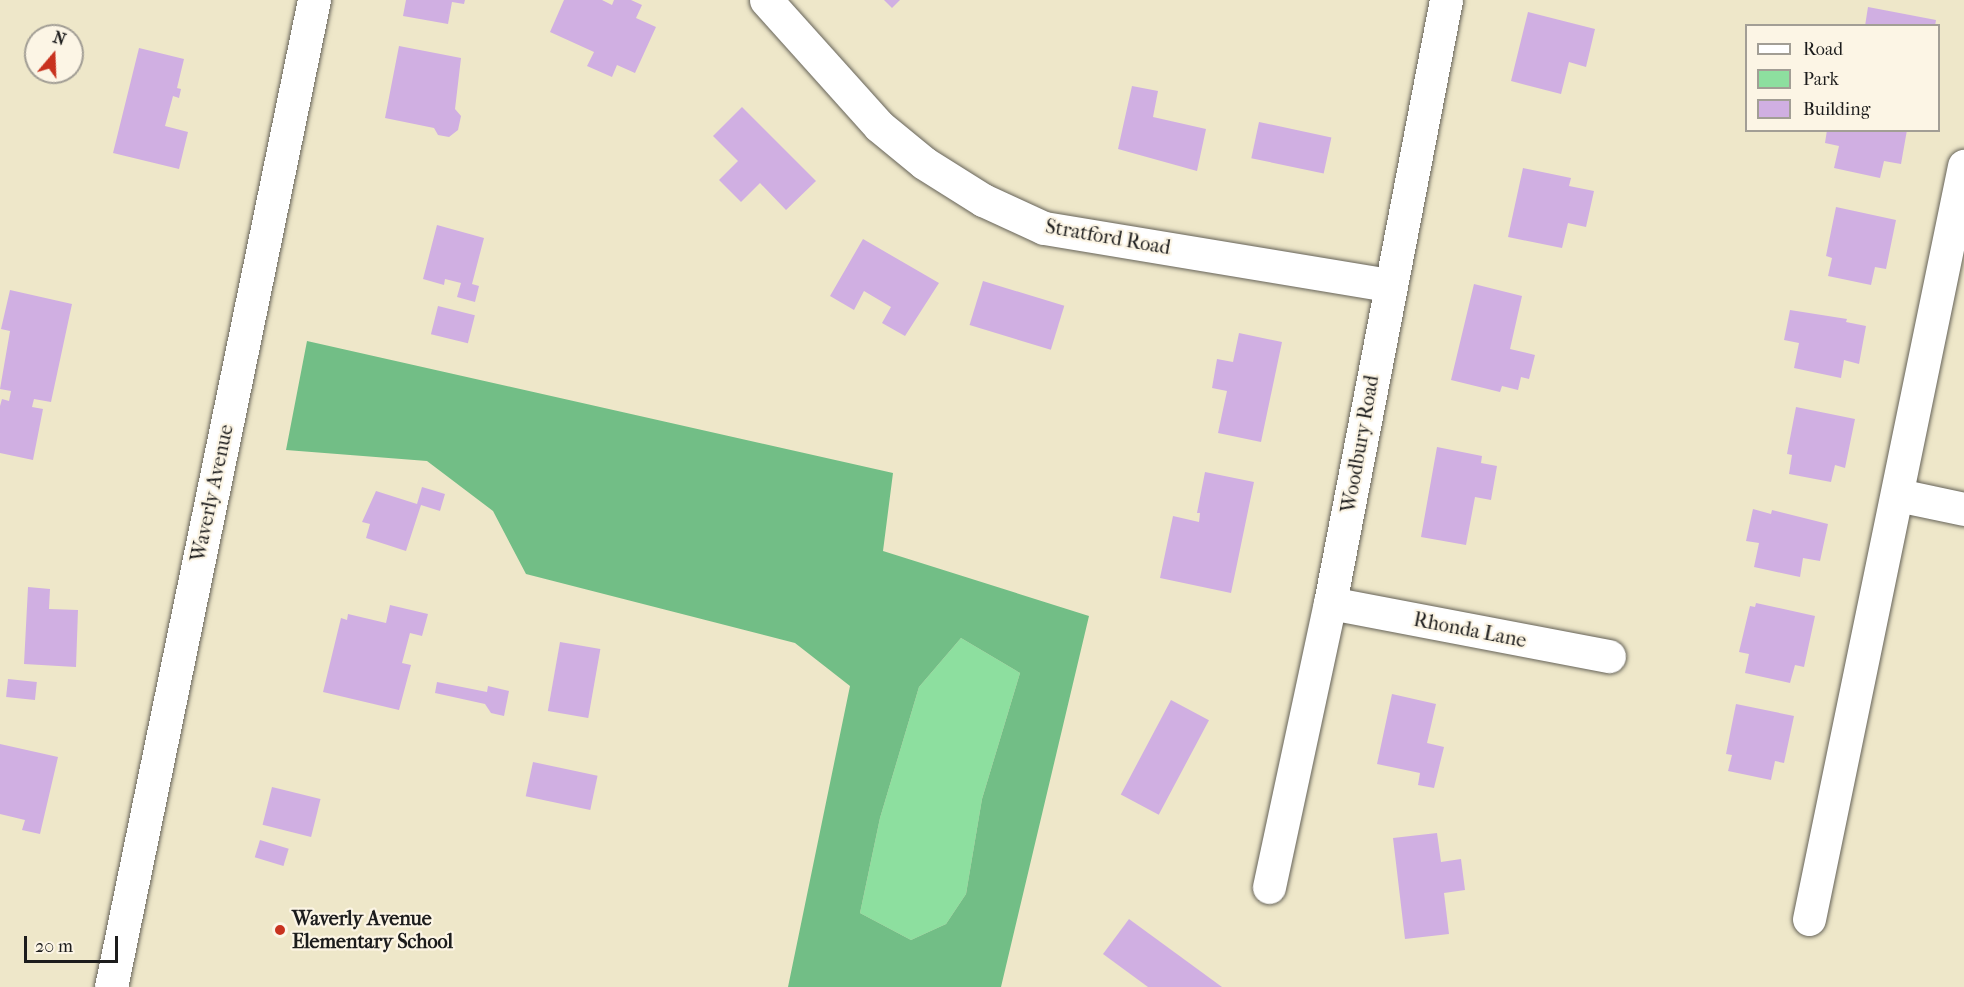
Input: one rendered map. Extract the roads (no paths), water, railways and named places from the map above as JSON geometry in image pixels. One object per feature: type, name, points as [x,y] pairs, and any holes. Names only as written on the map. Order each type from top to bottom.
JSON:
[{"type":"street","name":"Waverly Avenue","points":[[111,987],[314,0]]},
{"type":"street","name":"Stratford Road","points":[[766,0],[879,126],[924,163],[983,200],[1044,228],[1389,285]]},
{"type":"street","name":"Woodbury Road","points":[[1269,887],[1330,603],[1389,285],[1446,0]]},
{"type":"street","points":[[1809,919],[1964,166]]},
{"type":"street","points":[[1898,495],[1964,509]]},
{"type":"street","name":"Rhonda Lane","points":[[1330,603],[1609,656]]},
{"type":"place","name":"Waverly Avenue Elementary School","points":[[280,930]]}]
